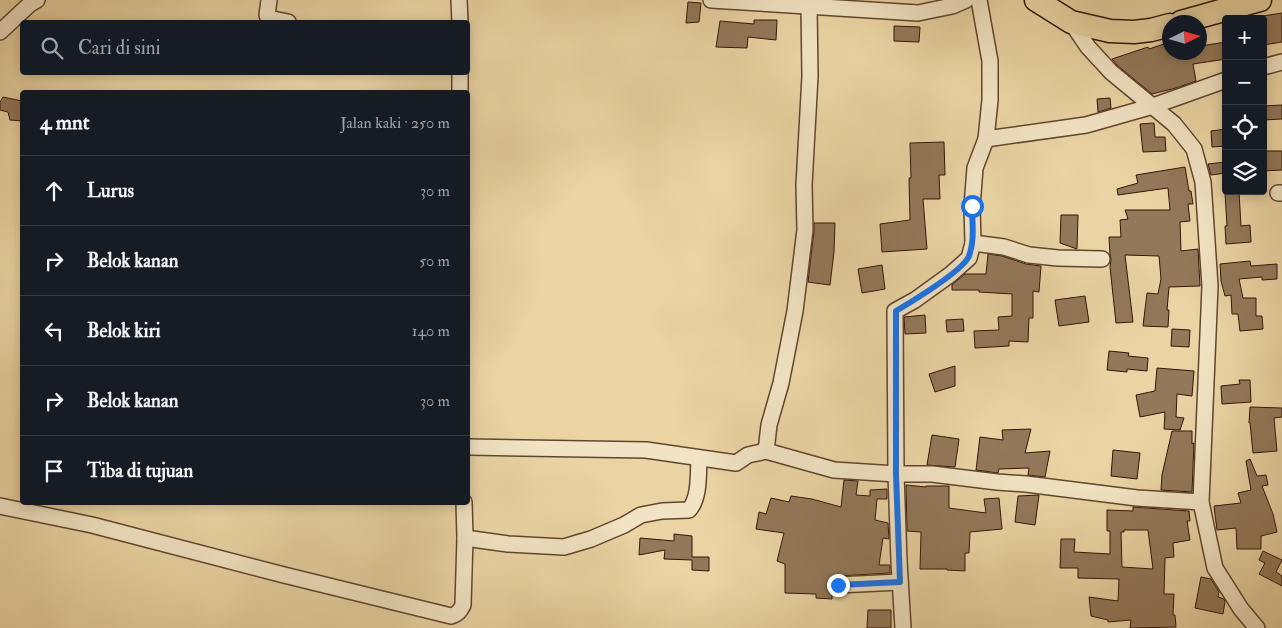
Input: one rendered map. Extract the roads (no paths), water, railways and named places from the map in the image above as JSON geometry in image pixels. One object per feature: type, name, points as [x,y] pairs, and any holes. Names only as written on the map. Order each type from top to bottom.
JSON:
[{"type":"highway","points":[[1036,0],[1071,22],[1110,31],[1134,32],[1162,27]]},
{"type":"highway","points":[[1192,15],[1204,8],[1260,0]]},
{"type":"street","points":[[0,32],[30,4],[37,0]]},
{"type":"street","points":[[269,0],[268,18],[278,20]]},
{"type":"street","points":[[459,0],[460,20]]},
{"type":"street","points":[[711,0],[918,13],[952,6],[966,0]]},
{"type":"street","points":[[903,628],[896,474],[896,311],[951,274],[968,258],[973,243],[972,206],[975,168],[986,139],[990,100],[990,61],[979,0]]},
{"type":"street","points":[[766,451],[795,311],[805,230],[804,185],[810,76],[809,6]]},
{"type":"street","points":[[1071,22],[1088,47],[1111,72],[1174,124],[1194,149],[1203,182],[1210,286],[1201,502],[1215,568],[1241,609],[1257,628]]},
{"type":"street","points":[[1267,66],[1282,62]]},
{"type":"street","points":[[460,75],[460,90]]},
{"type":"street","points":[[986,139],[1086,125],[1153,106],[1222,81]]},
{"type":"street","points":[[973,243],[1004,247],[1029,255],[1102,259]]},
{"type":"street","points":[[470,447],[646,450],[736,463],[748,455],[766,451],[834,470],[932,474],[1137,498],[1201,502]]},
{"type":"street","points":[[465,538],[508,544],[564,547],[599,536],[641,515],[662,511],[689,510],[695,498],[699,458]]},
{"type":"street","points":[[0,506],[92,525],[284,576],[451,616],[460,610],[463,604],[464,505]]},
{"type":"street","points":[[838,585],[900,582]]}]
